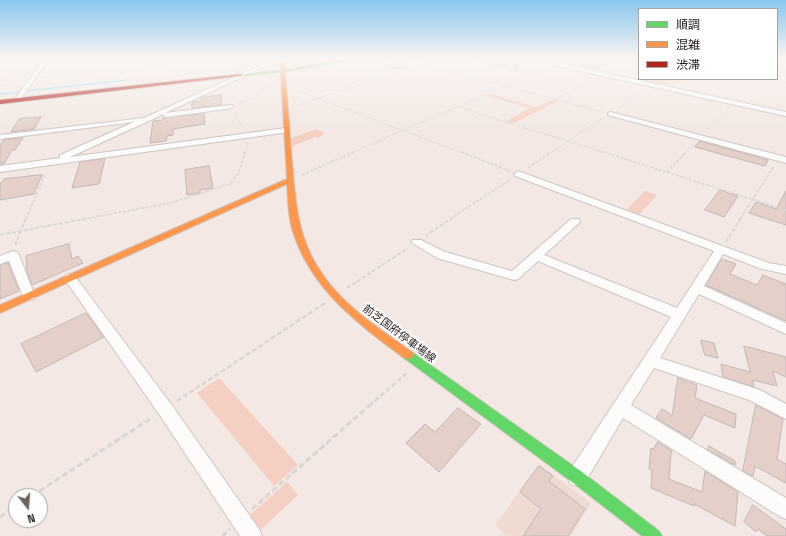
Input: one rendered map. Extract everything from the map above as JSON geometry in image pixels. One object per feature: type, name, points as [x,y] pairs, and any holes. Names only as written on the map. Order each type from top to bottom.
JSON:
[{"type":"main road","points":[[0,102],[176,83]]},
{"type":"main road","name":"前芝国府停車場線","points":[[283,83],[294,224],[297,238],[309,264],[318,278],[334,297],[361,321],[577,477],[654,536]]},
{"type":"main road","points":[[0,309],[290,180]]},
{"type":"street","points":[[17,100],[29,83]]},
{"type":"street","points":[[49,163],[228,83]]},
{"type":"street","points":[[645,83],[786,114]]},
{"type":"street","points":[[0,137],[231,107]]},
{"type":"street","points":[[610,114],[782,159]]},
{"type":"street","points":[[0,169],[286,130]]},
{"type":"street","points":[[518,174],[766,266],[786,270]]},
{"type":"street","points":[[417,242],[441,254],[514,276],[575,221]]},
{"type":"street","points":[[577,477],[721,249]]},
{"type":"street","points":[[0,260],[13,255],[29,296]]},
{"type":"street","points":[[537,256],[680,315]]},
{"type":"street","points":[[70,278],[164,409],[252,536]]},
{"type":"street","points":[[696,288],[786,329]]},
{"type":"street","points":[[650,361],[754,395],[786,412]]},
{"type":"street","points":[[621,408],[786,509]]},
{"type":"path","points":[[0,235],[171,203],[230,184],[239,172],[248,143],[248,135],[231,107],[254,98],[261,94],[266,87],[274,83]]},
{"type":"path","points":[[290,83],[318,99],[518,174]]},
{"type":"path","points":[[285,110],[367,83]]},
{"type":"path","points":[[494,83],[610,114]]},
{"type":"path","points":[[290,180],[512,83]]},
{"type":"path","points":[[44,488],[654,85]]},
{"type":"path","points":[[555,99],[580,86]]},
{"type":"path","points":[[458,107],[786,210]]},
{"type":"path","points":[[721,249],[782,159]]},
{"type":"path","points":[[13,255],[14,246],[49,163]]},
{"type":"path","points":[[222,536],[418,363]]},
{"type":"shaded area","points":[[648,83],[678,83],[669,85]]},
{"type":"shaded area","points":[[490,94],[537,107],[553,99],[558,101],[512,124],[505,122],[529,108],[486,96]]},
{"type":"shaded area","points":[[316,129],[325,133],[318,138],[316,137],[292,146],[291,138]]},
{"type":"shaded area","points":[[645,191],[657,195],[637,217],[624,212]]},
{"type":"shaded area","points":[[219,378],[298,465],[274,486],[197,393]]},
{"type":"shaded area","points":[[539,464],[591,503],[571,536],[507,536],[495,525]]},
{"type":"shaded area","points":[[287,482],[298,495],[256,534],[245,519]]},
{"type":"building","points":[[221,95],[222,105],[192,108],[192,102],[201,101],[201,98]]},
{"type":"building","points":[[204,114],[205,124],[173,129],[173,135],[167,136],[166,141],[150,143],[153,121],[163,120],[163,118]]},
{"type":"building","points":[[41,117],[34,129],[11,132],[19,119]]},
{"type":"building","points":[[23,138],[15,150],[12,150],[4,164],[0,164],[0,145],[4,140]]},
{"type":"building","points":[[700,141],[768,160],[765,166],[695,147]]},
{"type":"building","points":[[105,159],[99,184],[72,188],[80,162]]},
{"type":"building","points":[[209,166],[213,188],[200,190],[200,193],[187,195],[185,170]]},
{"type":"building","points":[[42,175],[34,194],[0,200],[0,184],[4,179]]},
{"type":"building","points":[[720,190],[738,196],[724,217],[705,210]]},
{"type":"building","points":[[786,191],[786,225],[749,213],[756,202],[776,209]]},
{"type":"building","points":[[69,244],[72,259],[78,256],[83,263],[32,285],[27,272],[26,256]]},
{"type":"building","points":[[722,259],[736,264],[730,274],[757,285],[763,275],[786,284],[786,321],[706,285]]},
{"type":"building","points":[[8,263],[19,291],[0,299],[0,265]]},
{"type":"building","points":[[86,313],[104,337],[36,372],[21,344]]},
{"type":"building","points":[[701,340],[714,343],[718,358],[705,355]]},
{"type":"building","points":[[744,346],[786,357],[786,377],[773,371],[777,386],[753,380],[754,387],[723,377],[721,364],[750,372]]},
{"type":"building","points":[[678,378],[697,385],[695,398],[736,414],[735,428],[704,415],[691,439],[656,418],[662,409],[672,415]]},
{"type":"building","points":[[756,405],[783,419],[777,459],[786,464],[786,483],[755,466],[753,476],[743,471]]},
{"type":"building","points":[[458,408],[481,424],[439,472],[406,443],[425,424],[435,432]]},
{"type":"building","points":[[658,442],[672,451],[669,479],[702,492],[705,471],[738,492],[735,526],[694,504],[694,506],[651,488],[652,470],[649,469],[651,448],[653,449]]},
{"type":"building","points":[[709,446],[735,461],[735,465],[708,450]]},
{"type":"building","points":[[539,466],[553,476],[549,481],[585,509],[568,536],[523,536],[541,509],[520,492]]},
{"type":"building","points":[[753,505],[786,529],[786,536],[767,536],[758,529],[756,532],[744,522]]},
{"type":"waterway","points":[[0,94],[20,92],[27,83]]},
{"type":"waterway","points":[[27,91],[100,83]]},
{"type":"traffic: fast","points":[[408,355],[577,477],[654,536]]},
{"type":"traffic: slow","points":[[284,83],[292,205],[297,231],[305,254],[317,274],[332,293],[368,325],[408,355]]},
{"type":"traffic: slow","points":[[0,309],[290,180]]},
{"type":"traffic: jam","points":[[0,102],[169,83]]}]
